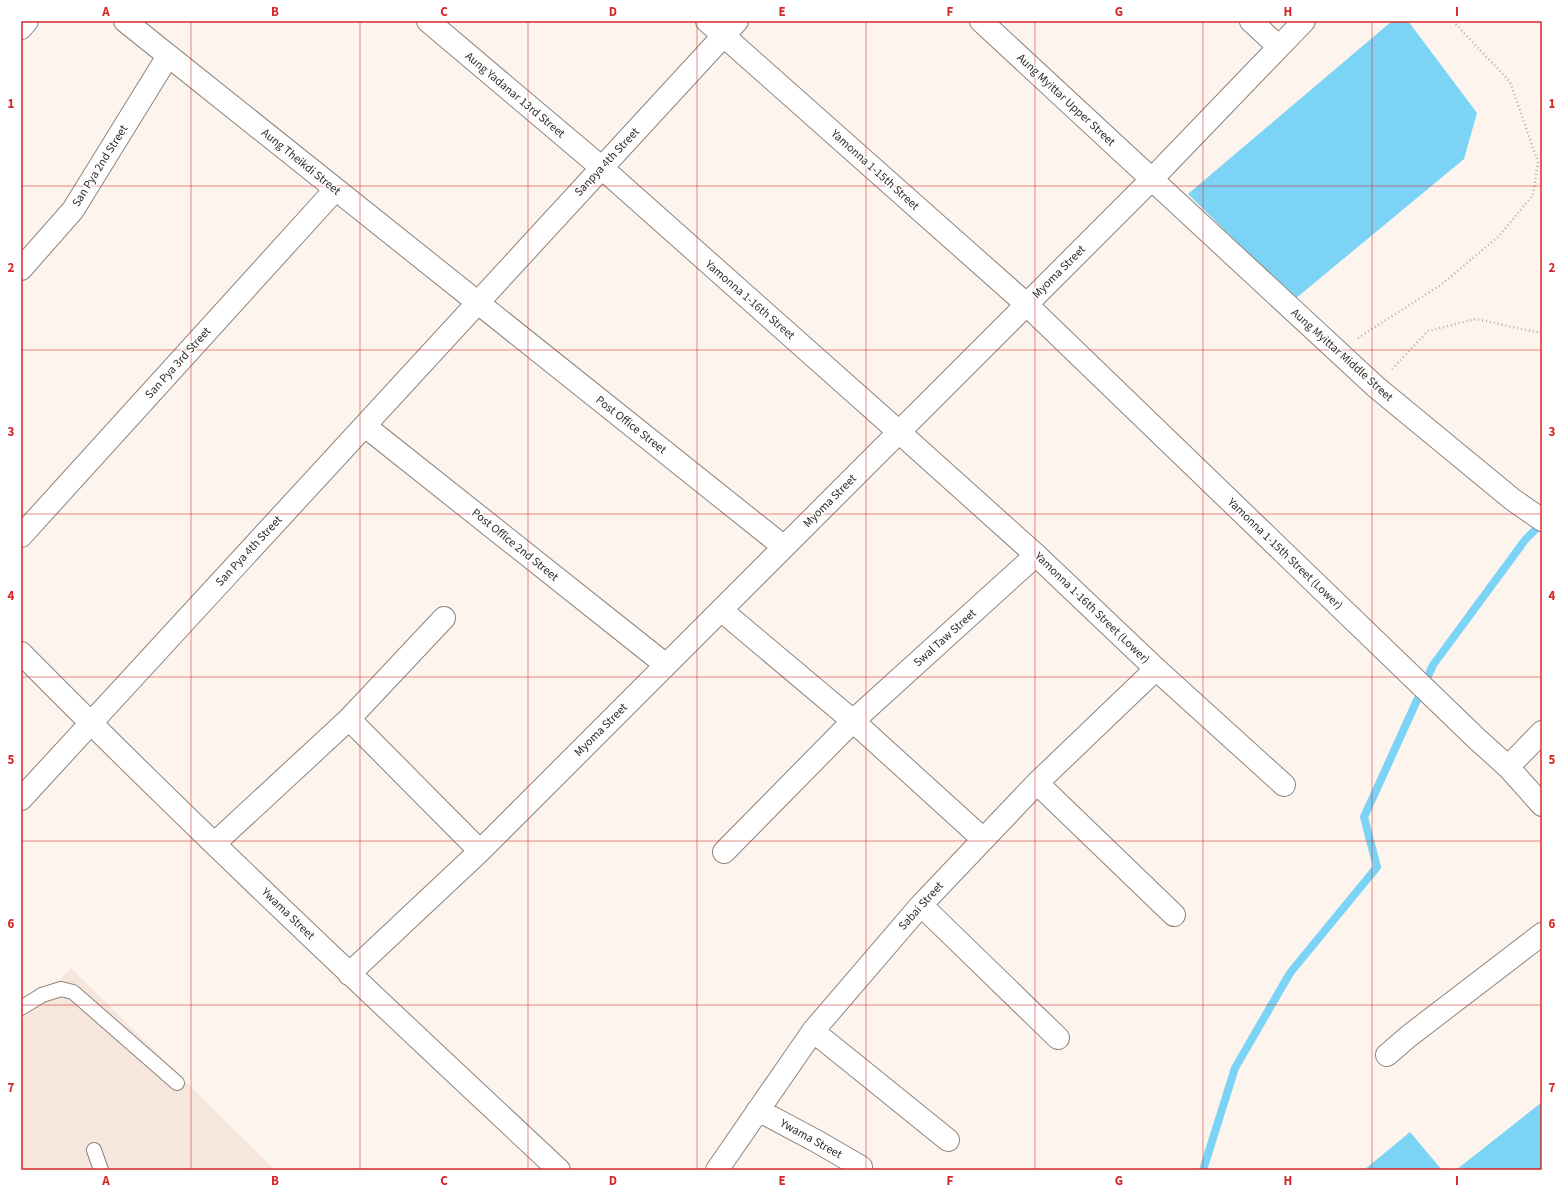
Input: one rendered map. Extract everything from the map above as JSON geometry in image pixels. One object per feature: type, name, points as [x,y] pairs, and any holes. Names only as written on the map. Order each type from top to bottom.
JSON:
[{"type":"street","points":[[21,28],[27,21]]},
{"type":"street","name":"Aung Theikdi Street","points":[[125,21],[478,304]]},
{"type":"street","name":"Aung Yadanar 13rd Street","points":[[428,21],[602,168]]},
{"type":"street","name":"Yamonna 1-15th Street","points":[[707,21],[731,28],[1026,304]]},
{"type":"street","name":"Aung Myittar Upper Street","points":[[981,21],[1151,180]]},
{"type":"street","points":[[1251,21],[1279,47]]},
{"type":"street","name":"Myoma Street","points":[[349,974],[480,851],[1151,180],[1304,21]]},
{"type":"street","name":"Sanpya 4th Street","points":[[478,304],[731,28]]},
{"type":"street","name":"San Pya 2nd Street","points":[[21,269],[73,210],[168,56]]},
{"type":"street","name":"Yamonna 1-16th Street","points":[[602,168],[899,432]]},
{"type":"street","name":"Aung Myittar Middle Street","points":[[1151,180],[1376,387],[1512,499],[1542,520]]},
{"type":"street","name":"San Pya 3rd Street","points":[[21,536],[336,190]]},
{"type":"street","name":"San Pya 4th Street","points":[[21,799],[478,304]]},
{"type":"street","name":"Post Office Street","points":[[478,304],[784,547]]},
{"type":"street","name":"Yamonna 1-15th Street (Lower)","points":[[1026,304],[1508,767],[1542,805]]},
{"type":"street","name":"Post Office 2nd Street","points":[[365,426],[666,665]]},
{"type":"street","name":"Yamonna 1-16th Street (Lower)","points":[[899,432],[1036,555],[1156,669],[1284,785]]},
{"type":"street","name":"Swal Taw Street","points":[[724,852],[853,721],[1036,555]]},
{"type":"street","points":[[721,610],[853,721],[983,839]]},
{"type":"street","points":[[215,843],[349,719],[444,618]]},
{"type":"street","name":"Ywama Street","points":[[21,653],[90,723],[349,974],[559,1170]]},
{"type":"street","name":"Sabai Street","points":[[716,1170],[813,1031],[921,905],[1037,783],[1156,669]]},
{"type":"street","points":[[349,719],[480,851]]},
{"type":"street","points":[[1508,767],[1542,732]]},
{"type":"street","points":[[1037,783],[1174,915]]},
{"type":"street","points":[[921,905],[1058,1038]]},
{"type":"street","points":[[1387,1055],[1409,1036],[1542,934]]},
{"type":"street","points":[[813,1031],[948,1140]]},
{"type":"street","name":"Ywama Street","points":[[758,1110],[818,1142],[860,1167],[861,1170]]},
{"type":"lane","points":[[21,1008],[42,995],[61,989],[73,992],[177,1083]]},
{"type":"lane","points":[[94,1150],[101,1170]]},
{"type":"path","points":[[1337,351],[1442,284],[1499,236],[1533,195],[1538,162],[1510,82],[1453,21]]},
{"type":"path","points":[[1376,387],[1428,331],[1476,319],[1542,332]]},
{"type":"shaded area","points":[[71,968],[275,1170],[21,1170],[21,1021]]},
{"type":"water","points":[[1392,21],[1408,21],[1477,113],[1464,159],[1295,299],[1188,194]]},
{"type":"water","points":[[1542,1102],[1542,1170],[1456,1170]]},
{"type":"water","points":[[1410,1132],[1442,1170],[1364,1170]]},
{"type":"waterway","points":[[1203,1170],[1235,1068],[1290,973],[1377,867],[1364,817],[1433,665],[1525,540],[1542,523]]}]
